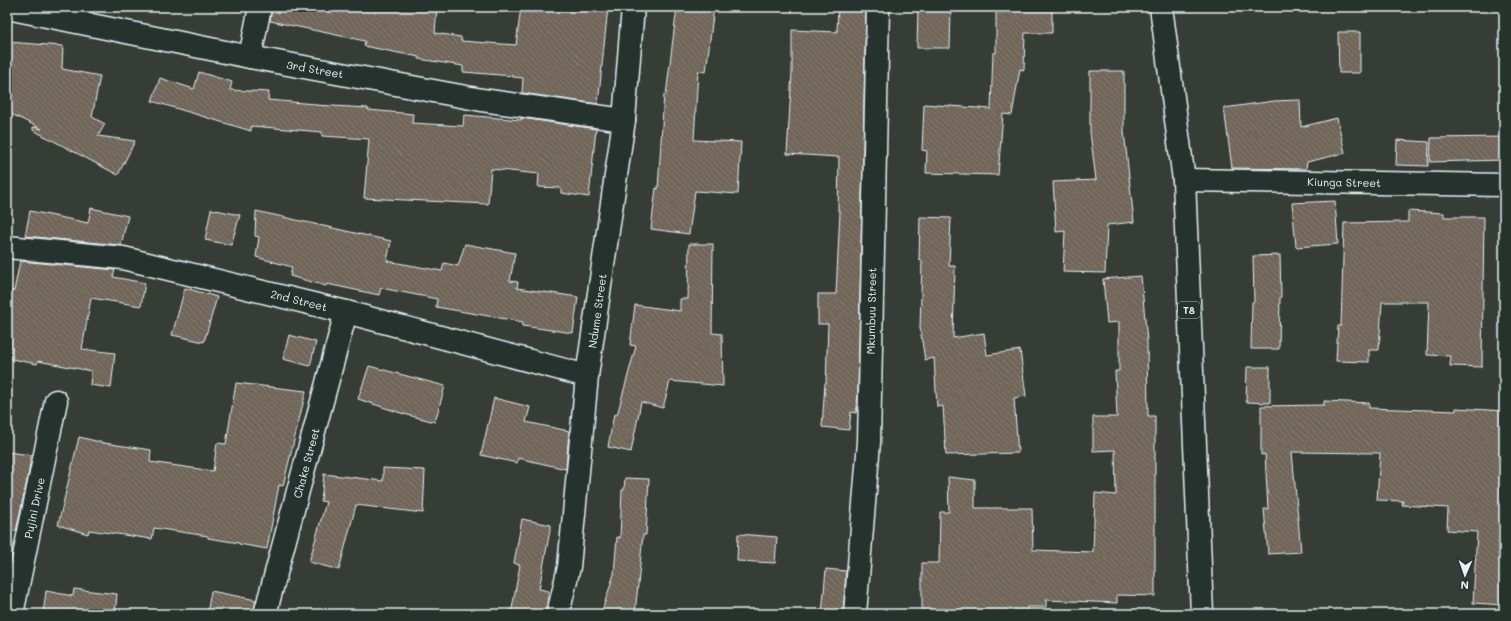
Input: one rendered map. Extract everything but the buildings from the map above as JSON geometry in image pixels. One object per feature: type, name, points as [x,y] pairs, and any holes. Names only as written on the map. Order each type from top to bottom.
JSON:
[{"type":"main road","points":[[250,57],[260,7]]},
{"type":"main road","name":"Ndume Street","points":[[558,614],[569,567],[587,376],[624,120],[633,7]]},
{"type":"main road","name":"Mkumbuu Street","points":[[856,614],[869,442],[878,7]]},
{"type":"main road","name":"T8","points":[[1161,7],[1184,180],[1202,614]]},
{"type":"main road","name":"3rd Street","points":[[7,8],[250,57],[482,100],[624,120]]},
{"type":"main road","name":"Kiunga Street","points":[[1184,180],[1504,185]]},
{"type":"main road","name":"2nd Street","points":[[7,247],[123,258],[346,312],[587,376]]},
{"type":"main road","name":"Chake Street","points":[[265,614],[346,312]]},
{"type":"main road","name":"Pujini Drive","points":[[12,614],[56,401]]}]
